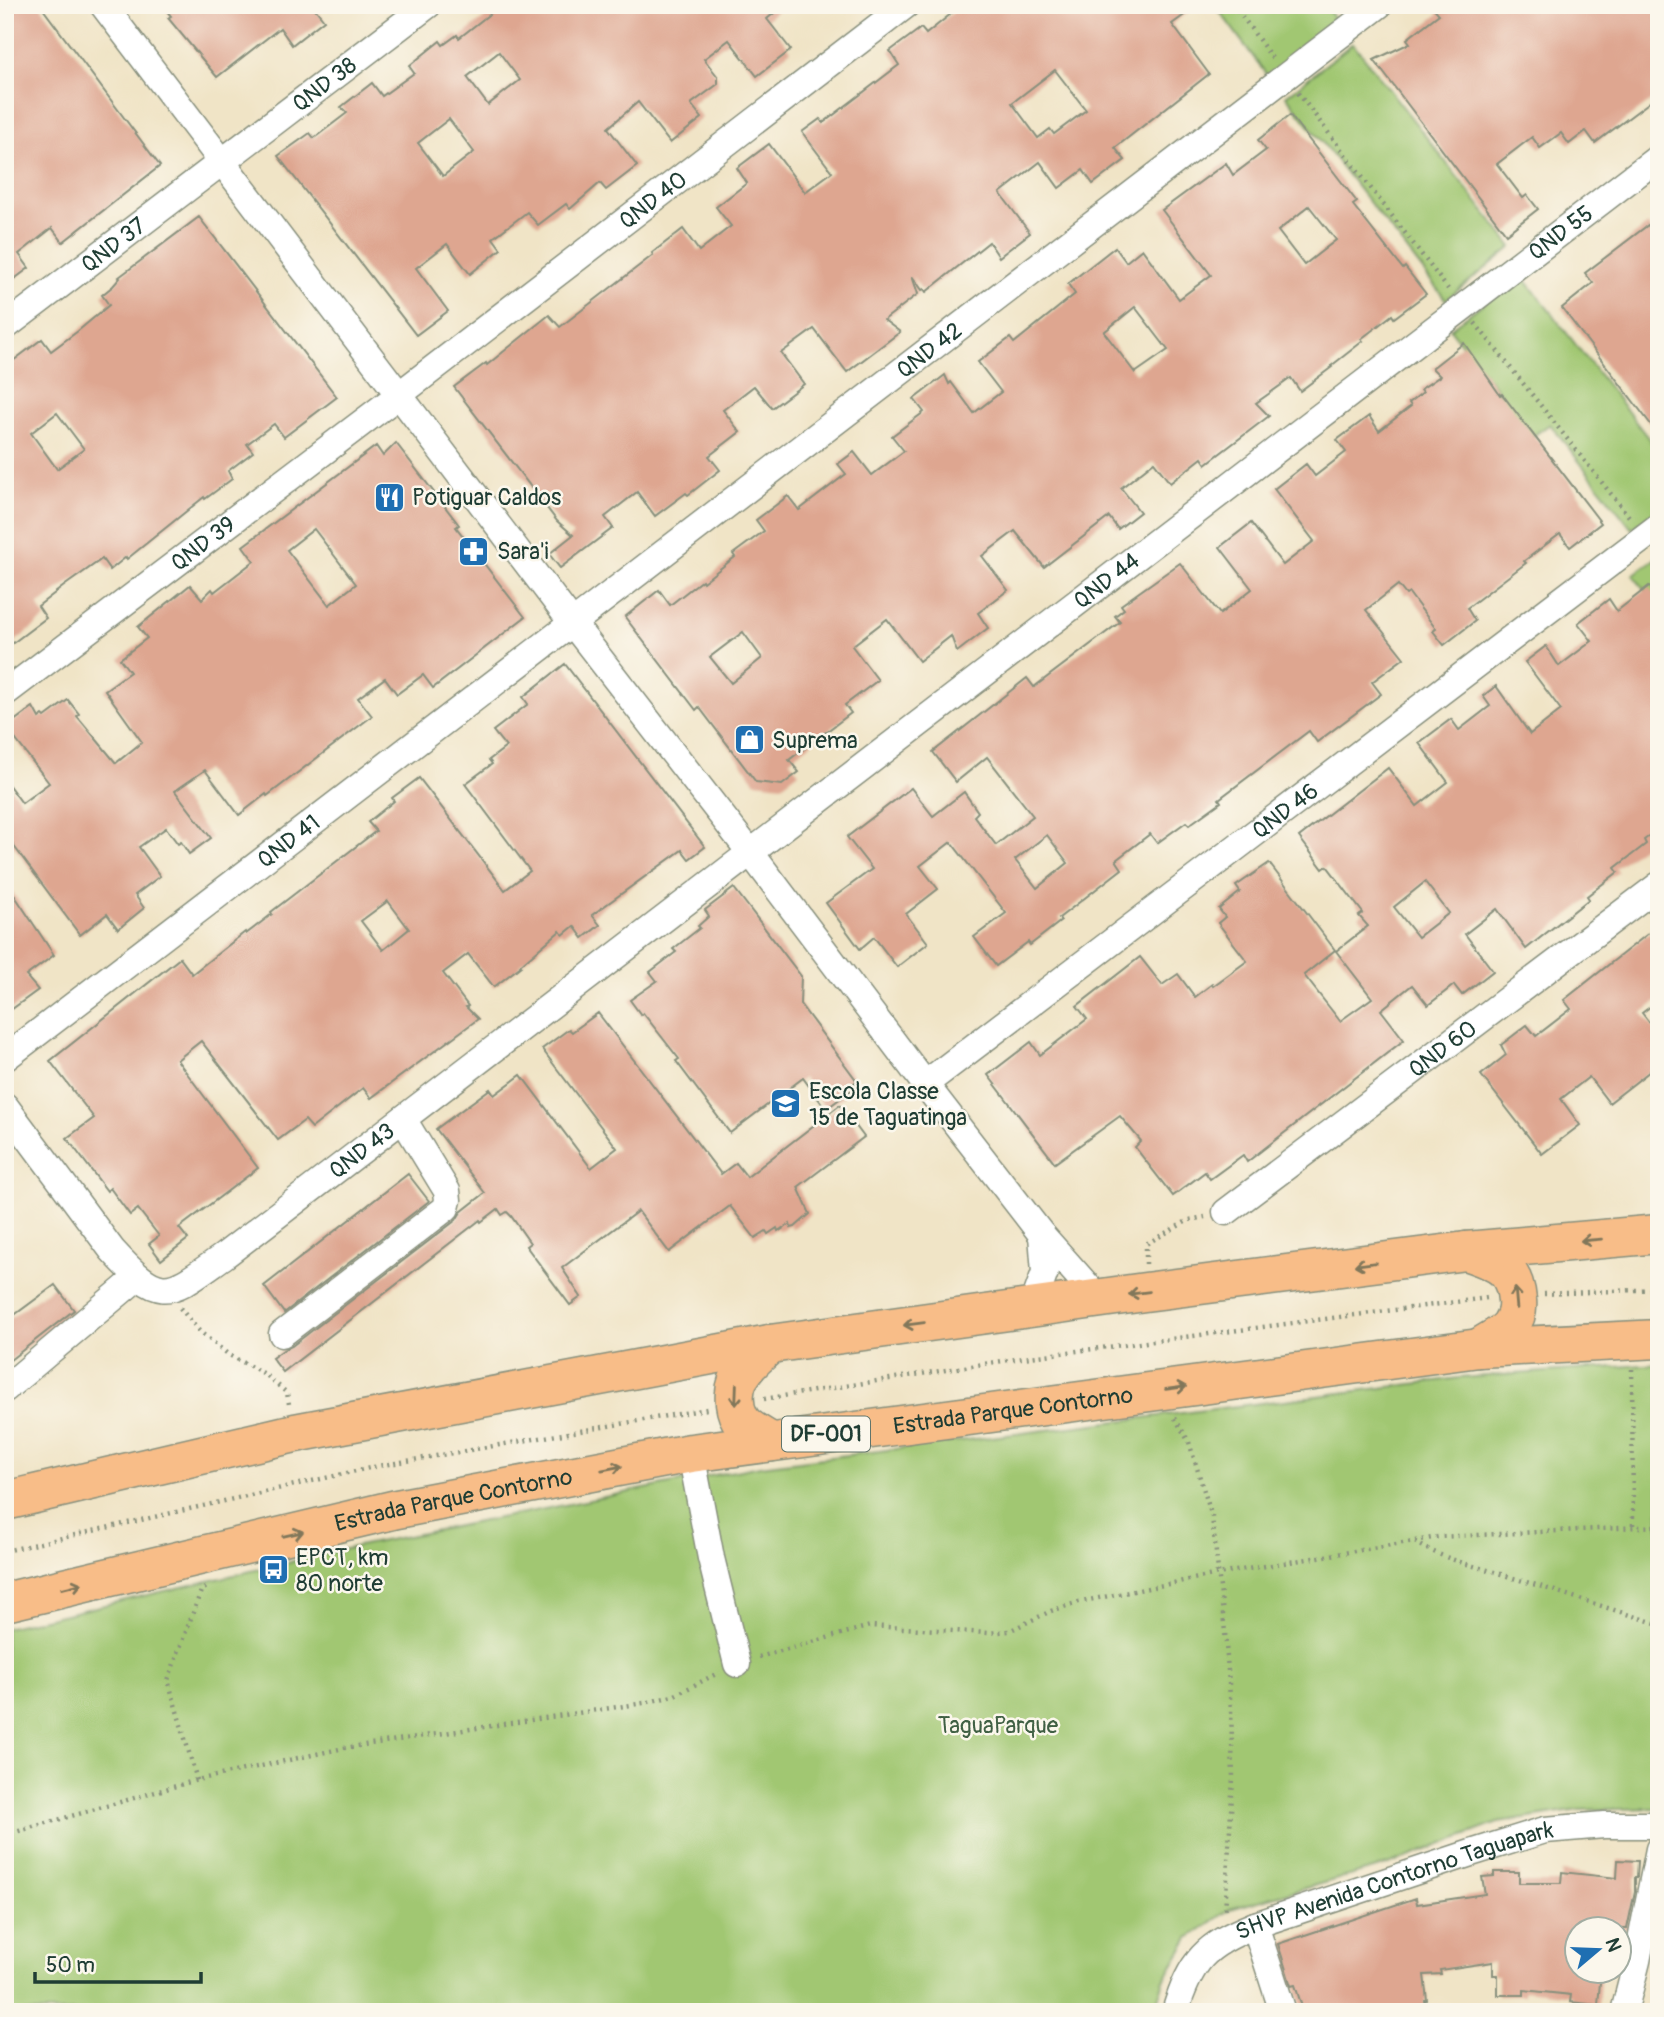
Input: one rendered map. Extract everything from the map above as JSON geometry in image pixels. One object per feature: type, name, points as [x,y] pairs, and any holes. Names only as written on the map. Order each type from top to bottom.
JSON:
[{"type":"highway","points":[[5,1501],[295,1433],[770,1344],[1466,1251],[1659,1234]]},
{"type":"highway","points":[[1466,1251],[1494,1261],[1506,1269],[1515,1284],[1517,1295],[1517,1314],[1512,1324],[1479,1348]]},
{"type":"highway","name":"Estrada Parque Contorno","points":[[5,1602],[397,1509],[691,1453],[1479,1348],[1645,1339]]},
{"type":"highway","points":[[770,1344],[740,1375],[735,1388],[740,1420],[771,1442]]},
{"type":"street","points":[[103,5],[925,1084],[1042,1235],[1099,1299]]},
{"type":"street","name":"QND 38","points":[[221,161],[428,5]]},
{"type":"street","name":"QND 40","points":[[400,394],[906,5]]},
{"type":"street","name":"QND 42","points":[[573,624],[1379,5]]},
{"type":"street","name":"QND 55","points":[[1462,307],[1659,158]]},
{"type":"street","name":"QND 37","points":[[5,327],[221,161]]},
{"type":"street","name":"QND 44","points":[[750,852],[1462,307]]},
{"type":"street","name":"QND 39","points":[[5,693],[400,394]]},
{"type":"street","name":"QND 46","points":[[925,1084],[1652,531]]},
{"type":"street","name":"QND 41","points":[[5,1058],[573,624]]},
{"type":"street","name":"QND 43","points":[[163,1289],[182,1284],[225,1255],[750,852]]},
{"type":"street","name":"QND 60","points":[[1226,1213],[1659,885]]},
{"type":"street","points":[[5,1106],[112,1250],[138,1278],[163,1289]]},
{"type":"street","points":[[282,1334],[446,1208],[449,1196],[445,1185],[403,1119]]},
{"type":"street","points":[[1032,1308],[1045,1272],[1042,1235]]},
{"type":"street","points":[[5,1389],[138,1278]]},
{"type":"street","points":[[691,1453],[711,1558],[737,1664]]},
{"type":"street","name":"SHVP Avenida Contorno Taguapark","points":[[1175,2012],[1182,1988],[1210,1948],[1255,1925],[1545,1830],[1604,1825],[1659,1825]]},
{"type":"street","points":[[1624,2012],[1659,1849]]},
{"type":"street","points":[[1255,1925],[1283,2012]]},
{"type":"path","points":[[1234,5],[1285,77],[1462,307],[1652,531]]},
{"type":"path","points":[[1146,1293],[1146,1244],[1189,1220],[1226,1213]]},
{"type":"path","points":[[163,1289],[210,1340],[229,1355],[265,1374],[287,1393],[295,1433]]},
{"type":"path","points":[[5,1551],[378,1466],[1015,1359],[1517,1295],[1659,1289]]},
{"type":"path","points":[[1633,1526],[1645,1339]]},
{"type":"path","points":[[1160,1390],[1189,1442],[1212,1517],[1231,1710],[1233,1779],[1222,1940]]},
{"type":"path","points":[[5,1835],[197,1780],[344,1748],[644,1703],[673,1696],[737,1664],[870,1626],[988,1633],[1009,1631],[1079,1602],[1218,1574],[1438,1537],[1659,1526]]},
{"type":"path","points":[[1414,1542],[1433,1553],[1470,1566],[1659,1624]]},
{"type":"path","points":[[197,1780],[168,1680],[201,1591],[221,1575],[215,1552]]},
{"type":"green space","points":[[1215,5],[1325,5],[1340,26],[1269,78]]},
{"type":"green space","points":[[1353,43],[1512,247],[1446,300],[1286,96]]},
{"type":"green space","points":[[1521,274],[1659,452],[1659,508],[1632,529],[1550,424],[1533,436],[1450,329]]},
{"type":"green space","points":[[1659,556],[1659,608],[1633,575]]},
{"type":"green space","name":"TaguaParque","points":[[1659,1364],[1659,1808],[1579,1810],[1498,1823],[1388,1865],[1230,1909],[1189,1938],[1164,1980],[1154,2012],[5,2012],[5,1628],[363,1545],[760,1466],[1460,1378]]},
{"type":"building","points":[[5,5],[40,5],[160,166],[63,242],[52,228],[19,254],[29,268],[5,286]]},
{"type":"building","points":[[162,5],[312,5],[324,20],[292,45],[280,28],[217,77],[168,18],[171,16]]},
{"type":"building","points":[[501,5],[784,5],[767,19],[791,50],[757,76],[729,40],[704,59],[718,77],[718,84],[691,104],[702,118],[670,143],[638,102],[608,128],[637,166],[606,190],[600,183],[570,209],[566,204],[538,225],[527,212],[493,238],[501,249],[470,274],[447,244],[416,268],[448,311],[416,335],[278,156],[310,133],[314,138],[347,113],[341,107],[372,83],[382,96],[414,73],[409,66],[440,41],[443,45],[457,35],[459,38]],"holes":[[[499,52],[520,80],[488,105],[467,77]],[[449,119],[474,152],[443,176],[418,143]]]},
{"type":"building","points":[[962,5],[1198,5],[1172,24],[1209,74],[1115,148],[1125,160],[1093,184],[1083,170],[1059,188],[1040,162],[1000,193],[1030,233],[999,257],[989,242],[926,292],[912,276],[918,294],[884,320],[900,332],[847,372],[814,329],[781,353],[804,384],[772,408],[754,386],[723,410],[740,432],[709,456],[720,470],[655,516],[637,492],[605,517],[613,528],[560,568],[549,554],[573,535],[557,521],[454,387],[486,363],[487,365],[549,315],[560,327],[683,229],[699,251],[731,226],[716,207],[747,183],[737,168],[769,144],[805,192],[832,172],[802,132],[820,119],[823,123],[899,65],[890,51],[921,28],[926,34]],"holes":[[[1055,70],[1086,110],[1054,134],[1050,129],[1038,138],[1012,103]]]},
{"type":"building","points":[[1431,5],[1659,5],[1659,95],[1595,143],[1586,131],[1569,144],[1561,133],[1540,148],[1532,137],[1497,164],[1523,198],[1527,195],[1538,209],[1506,234],[1374,60],[1410,43],[1407,39],[1439,14]]},
{"type":"building","points":[[1290,115],[1357,202],[1353,205],[1426,294],[1394,318],[1392,315],[1300,391],[1291,378],[1256,403],[1269,416],[1206,464],[1202,458],[1170,483],[1154,462],[1121,488],[1140,512],[1118,529],[1109,517],[1044,567],[1015,531],[982,556],[1008,590],[978,613],[988,628],[957,652],[951,636],[919,661],[887,619],[852,646],[878,680],[845,705],[851,713],[789,760],[799,772],[782,785],[756,782],[699,707],[696,710],[625,617],[659,590],[670,605],[702,580],[703,582],[735,557],[733,554],[764,531],[756,520],[788,496],[799,510],[846,474],[838,464],[854,452],[872,475],[904,451],[892,436],[924,412],[914,399],[945,375],[949,384],[951,382],[974,413],[1001,392],[978,362],[1010,338],[1014,343],[1075,294],[1068,284],[1115,247],[1126,262],[1142,249],[1179,299],[1211,275],[1162,210],[1226,163],[1233,175],[1266,150],[1258,140]],"holes":[[[1309,206],[1336,240],[1304,265],[1278,231]],[[1135,307],[1168,350],[1135,373],[1104,332]],[[743,632],[762,658],[731,683],[710,657]]]},
{"type":"building","points":[[199,217],[337,397],[284,437],[274,424],[247,444],[253,452],[228,471],[232,479],[205,499],[204,497],[110,570],[102,559],[64,586],[38,606],[46,618],[5,649],[5,367],[42,339],[51,351],[78,331],[109,305],[102,295],[119,277]],"holes":[[[57,413],[84,449],[57,469],[31,433]]]},
{"type":"building","points":[[1648,225],[1659,239],[1659,435],[1562,308],[1593,283],[1585,273]]},
{"type":"building","points":[[1464,343],[1500,395],[1502,394],[1601,523],[1570,547],[1560,534],[1524,561],[1526,563],[1467,608],[1475,621],[1444,645],[1433,631],[1436,629],[1409,593],[1406,595],[1398,585],[1366,610],[1404,658],[1372,682],[1381,694],[1317,742],[1309,731],[1189,825],[1186,822],[1157,843],[1150,834],[1116,860],[1122,869],[1059,918],[1061,921],[1030,945],[1028,942],[996,966],[974,937],[1006,913],[951,842],[920,866],[938,889],[906,914],[928,943],[897,967],[874,937],[860,949],[826,903],[872,869],[847,837],[911,788],[933,816],[964,792],[978,812],[974,816],[996,845],[1033,816],[987,757],[956,782],[933,752],[1027,678],[1034,687],[1120,622],[1115,616],[1124,609],[1121,605],[1180,563],[1220,614],[1252,589],[1220,547],[1251,523],[1283,565],[1314,541],[1274,489],[1306,464],[1315,476],[1346,452],[1337,440],[1369,416],[1379,431],[1411,406],[1409,403],[1423,392],[1421,389],[1440,376],[1432,368]],"holes":[[[1047,835],[1068,863],[1037,888],[1015,860]]]},
{"type":"building","points":[[396,443],[525,617],[433,688],[423,675],[397,694],[385,678],[358,698],[372,716],[239,815],[205,770],[175,791],[211,838],[189,854],[166,828],[139,847],[160,876],[135,895],[144,908],[118,929],[107,914],[80,935],[13,845],[5,850],[5,780],[22,803],[49,783],[6,727],[33,707],[39,718],[43,715],[45,717],[68,700],[79,714],[77,716],[116,763],[142,742],[105,690],[130,672],[120,659],[147,638],[138,627],[190,585],[202,599],[212,589],[214,592],[254,561],[243,546],[376,446],[383,456]],"holes":[[[314,529],[356,584],[329,605],[287,550]]]},
{"type":"building","points":[[1649,586],[1659,598],[1659,829],[1644,840],[1646,844],[1615,868],[1618,872],[1526,949],[1497,909],[1465,934],[1493,971],[1462,995],[1454,985],[1428,1005],[1412,985],[1381,1010],[1404,1040],[1247,1162],[1243,1155],[1210,1179],[1205,1172],[1173,1196],[1135,1147],[1141,1141],[1120,1116],[1055,1163],[988,1075],[1031,1042],[1040,1055],[1087,1019],[1077,1006],[1140,957],[1162,985],[1178,974],[1195,997],[1247,961],[1218,923],[1225,917],[1219,909],[1240,892],[1236,886],[1269,863],[1335,950],[1304,975],[1340,1021],[1372,998],[1336,951],[1368,926],[1359,916],[1363,913],[1327,866],[1323,869],[1299,837],[1388,768],[1417,806],[1448,782],[1419,743],[1451,719],[1459,730],[1490,706],[1483,696],[1496,686],[1530,734],[1561,710],[1525,662],[1546,646],[1559,666],[1592,641],[1578,623],[1609,599],[1617,611]],"holes":[[[1425,882],[1449,913],[1418,937],[1394,907]]]},
{"type":"building","points":[[565,664],[705,847],[689,859],[682,850],[592,915],[600,925],[583,938],[574,926],[563,935],[560,931],[494,987],[468,954],[443,973],[468,1006],[466,1007],[478,1019],[371,1098],[363,1088],[312,1128],[305,1120],[278,1140],[201,1041],[177,1060],[258,1168],[179,1228],[188,1239],[161,1260],[149,1244],[159,1236],[138,1209],[130,1215],[110,1188],[107,1191],[67,1138],[94,1118],[50,1061],[180,958],[192,974],[245,932],[246,934],[376,831],[368,822],[394,801],[392,798],[419,778],[505,890],[530,871],[465,784],[492,764],[489,760],[506,747],[493,731],[528,704],[523,697]],"holes":[[[388,901],[409,929],[383,950],[361,921]]]},
{"type":"building","points":[[5,881],[54,955],[26,976],[38,990],[12,1009],[5,1000]]},
{"type":"building","points":[[734,888],[801,976],[800,1004],[857,1081],[854,1083],[857,1086],[826,1109],[803,1078],[730,1133],[676,1061],[679,1059],[630,1000],[657,981],[650,972],[676,952],[673,949],[700,928],[698,926],[709,916],[705,910]]},
{"type":"building","points":[[1659,925],[1659,1000],[1642,1013],[1659,1035],[1659,1064],[1609,1103],[1589,1077],[1561,1099],[1580,1125],[1542,1154],[1481,1075],[1506,1055],[1501,1045],[1527,1025],[1536,1036],[1571,1009],[1564,1000]]},
{"type":"building","points":[[598,1013],[721,1174],[736,1163],[747,1177],[840,1105],[864,1137],[798,1187],[810,1214],[795,1227],[791,1228],[790,1224],[768,1234],[766,1231],[755,1238],[730,1206],[669,1252],[638,1211],[562,1268],[581,1297],[570,1305],[526,1246],[530,1243],[511,1216],[507,1212],[502,1215],[498,1209],[481,1222],[480,1220],[283,1372],[272,1358],[292,1346],[456,1220],[461,1212],[485,1193],[436,1129],[490,1089],[494,1095],[521,1075],[591,1168],[617,1148],[542,1049],[569,1029],[572,1032]]},
{"type":"building","points":[[408,1174],[429,1201],[284,1313],[264,1286]]},
{"type":"building","points":[[55,1285],[74,1310],[5,1364],[5,1322]]},
{"type":"building","points":[[1618,1860],[1638,1861],[1630,1916],[1562,1916],[1562,1986],[1600,1986],[1598,2005],[1570,2002],[1571,1995],[1524,1990],[1524,1995],[1498,1995],[1498,1975],[1493,1975],[1493,1962],[1440,1970],[1441,1974],[1424,1975],[1426,2012],[1321,2012],[1320,2005],[1303,2010],[1295,1985],[1291,1986],[1278,1944],[1416,1898],[1417,1904],[1485,1894],[1482,1877],[1494,1876],[1494,1872],[1519,1872],[1519,1883],[1561,1883],[1562,1872],[1617,1878]]},
{"type":"place","name":"Potiguar Caldos","points":[[389,497]]},
{"type":"place","name":"Sara'i","points":[[474,551]]},
{"type":"place","name":"Suprema","points":[[749,740]]},
{"type":"place","name":"Escola Classe 15 de Taguatinga","points":[[786,1104]]},
{"type":"place","name":"EPCT, km 80 norte","points":[[273,1570]]}]
